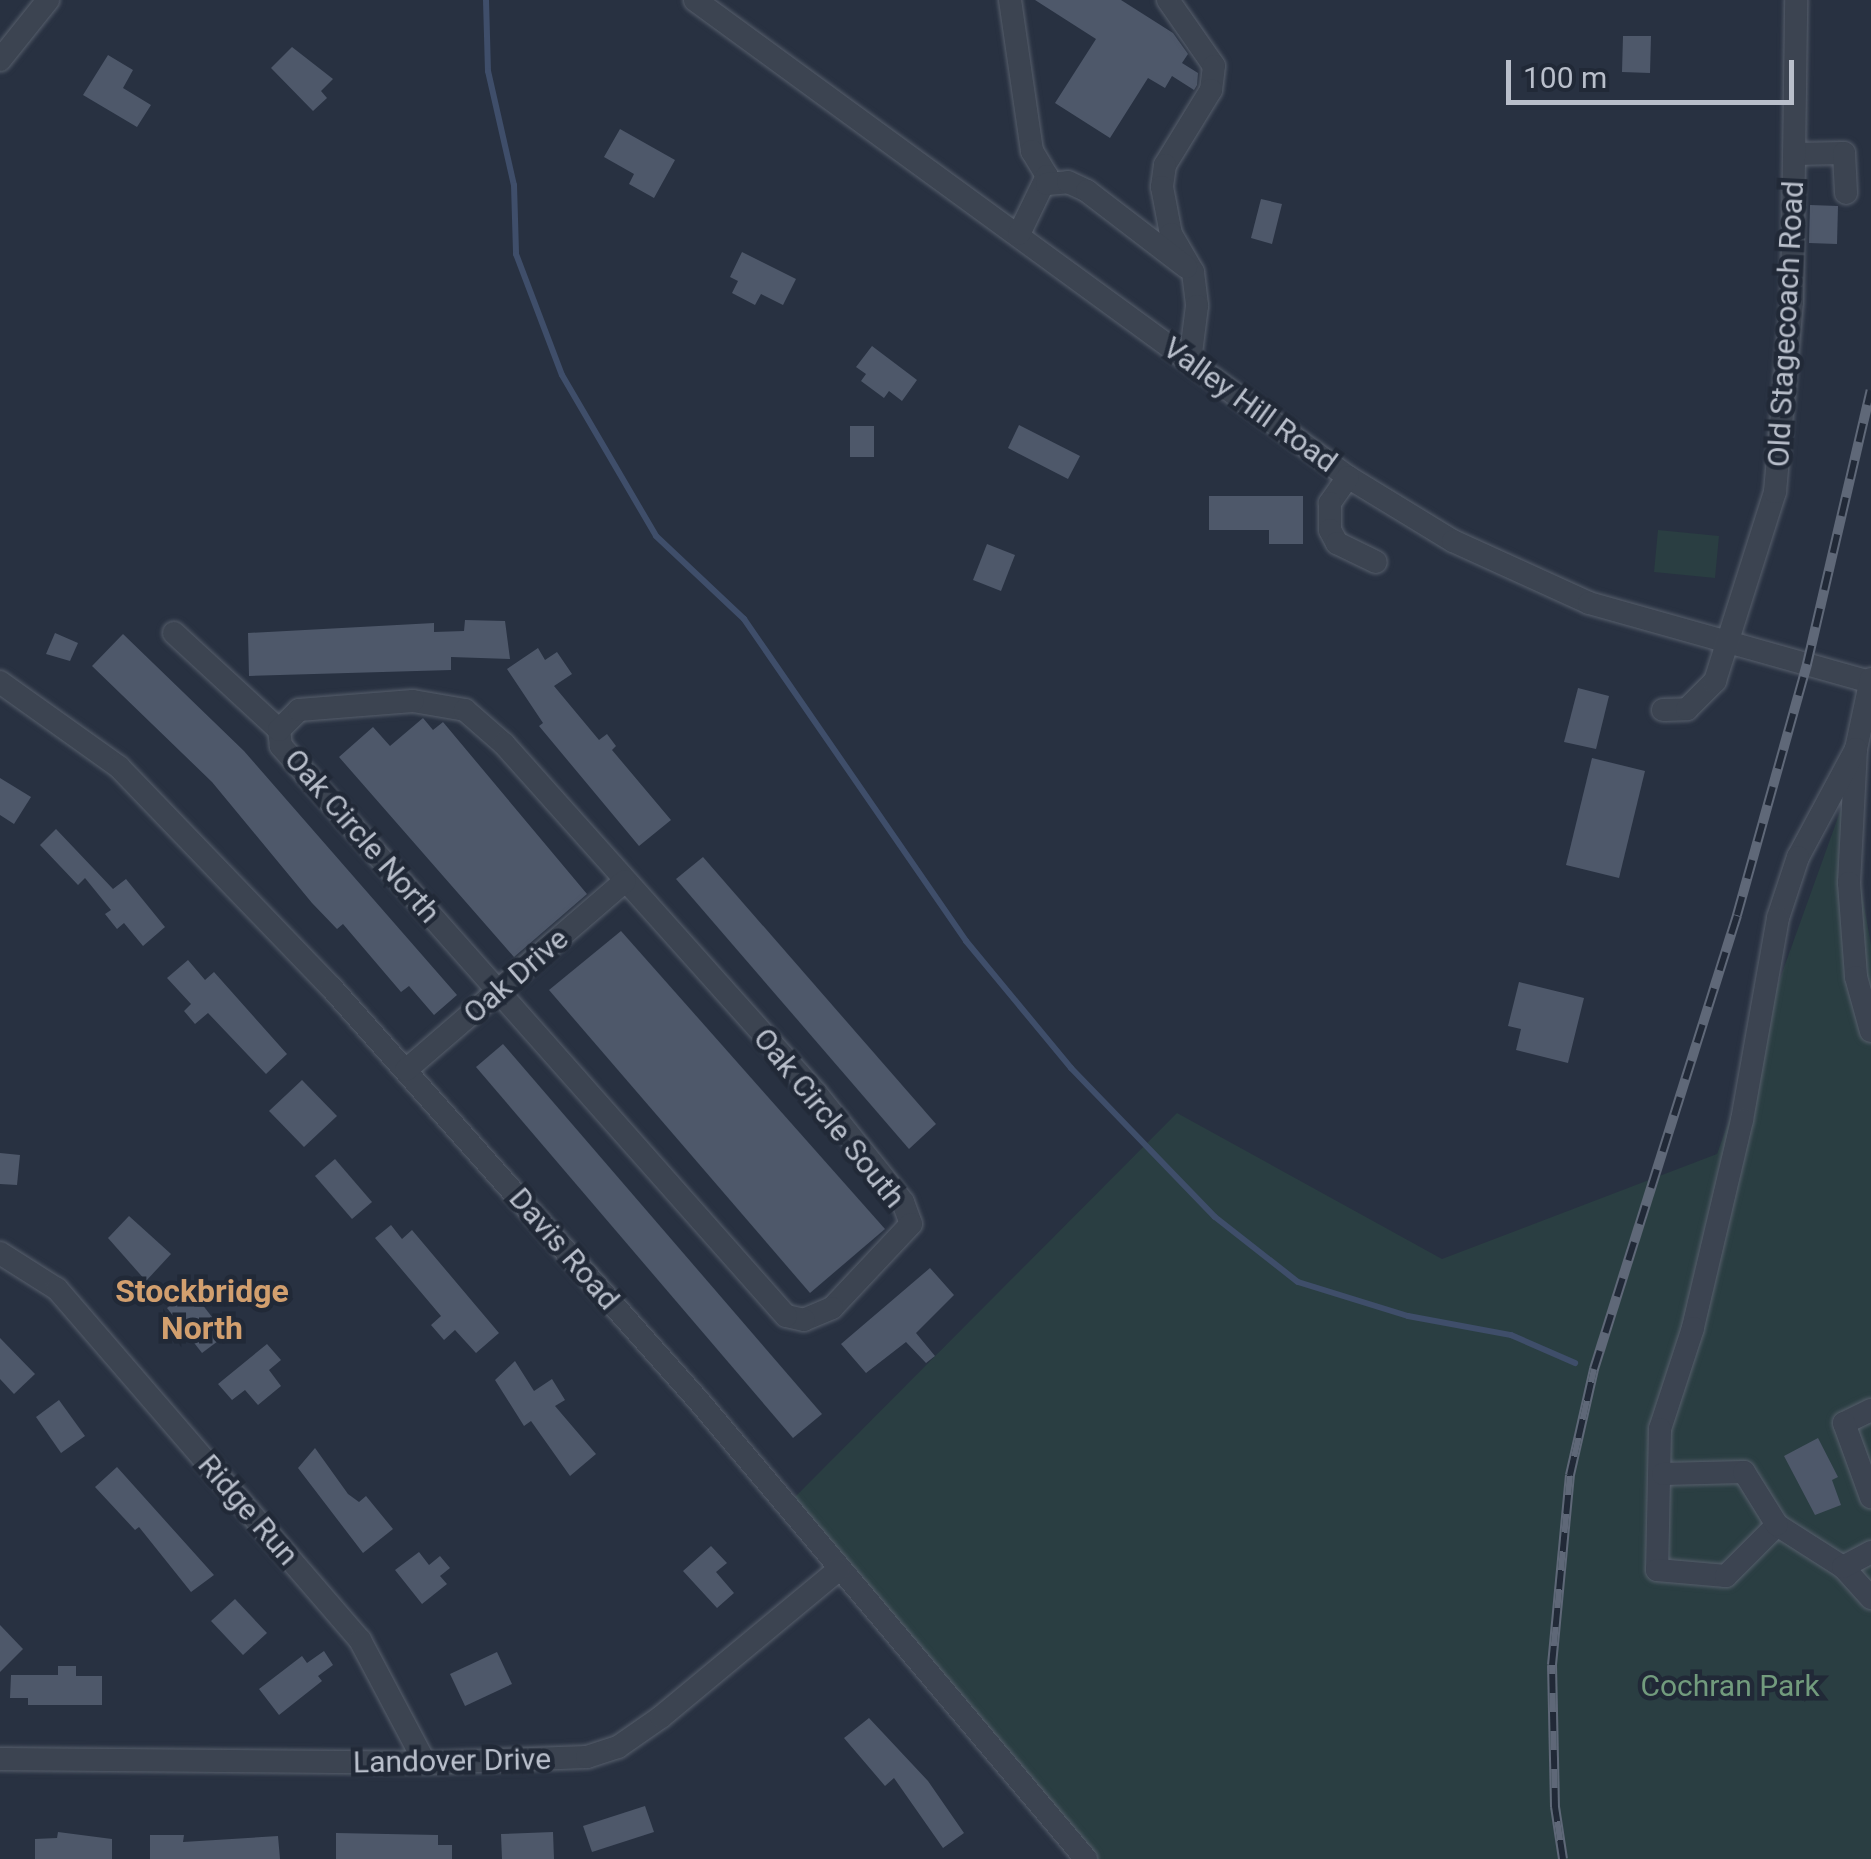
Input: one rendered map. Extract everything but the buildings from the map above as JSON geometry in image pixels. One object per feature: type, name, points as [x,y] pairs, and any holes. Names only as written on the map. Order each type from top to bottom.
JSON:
[{"type":"street","points":[[0,60],[48,0]]},
{"type":"street","name":"Valley Hill Road","points":[[694,0],[1348,477],[1506,568],[1589,603],[1871,681]]},
{"type":"street","points":[[1010,0],[1032,152],[1047,184]]},
{"type":"street","points":[[1168,0],[1214,66],[1211,90],[1165,165],[1162,187],[1171,234],[1193,272],[1190,361]]},
{"type":"street","name":"Old Stagecoach Road","points":[[1663,710],[1687,709],[1706,697],[1775,492],[1788,380],[1796,0]]},
{"type":"street","points":[[1795,154],[1844,153],[1846,193]]},
{"type":"street","points":[[1047,184],[1068,182],[1086,191],[1193,272]]},
{"type":"street","points":[[1019,234],[1047,184]]},
{"type":"street","points":[[1348,477],[1330,503],[1330,530],[1337,543],[1376,562]]},
{"type":"street","points":[[174,633],[280,730]]},
{"type":"street","points":[[1871,681],[1856,749],[1850,926],[1871,1031]]},
{"type":"street","name":"Davis Road","points":[[0,682],[119,767],[406,1070],[1086,1859]]},
{"type":"street","name":"Oak Circle North","points":[[500,990],[281,746],[280,730],[299,710],[343,703],[413,701],[465,710],[625,881]]},
{"type":"street","points":[[1777,1525],[1726,1576],[1657,1570],[1664,1474],[1660,1429],[1693,1328],[1742,1120],[1778,918],[1798,857],[1856,749]]},
{"type":"street","name":"Oak Drive","points":[[406,1070],[625,881]]},
{"type":"street","name":"Oak Circle South","points":[[500,990],[786,1316],[804,1320],[832,1308],[911,1224],[903,1202],[816,1093],[625,881]]},
{"type":"street","name":"Ridge Run","points":[[0,1253],[43,1278],[360,1640],[424,1763]]},
{"type":"street","points":[[1871,1410],[1844,1424],[1871,1497]]},
{"type":"street","points":[[1664,1474],[1744,1472],[1777,1525],[1843,1567],[1871,1598]]},
{"type":"street","points":[[1843,1567],[1871,1552]]},
{"type":"street","name":"Landover Drive","points":[[0,1759],[548,1762],[618,1746],[839,1569]]},
{"type":"green space","points":[[1658,530],[1719,536],[1715,578],[1654,572]]},
{"type":"green space","name":"Cochran Park","points":[[1845,798],[1871,945],[1871,1859],[1089,1859],[794,1498],[1177,1113],[1442,1259],[1717,1154]]},
{"type":"waterway","points":[[486,0],[488,71],[514,185],[516,254],[562,375],[656,536],[744,619],[966,941],[1071,1068],[1215,1217],[1298,1282],[1408,1316],[1511,1335],[1575,1363]]},
{"type":"railway","points":[[1563,1859],[1555,1807],[1552,1665],[1570,1475],[1594,1369],[1737,915],[1807,664],[1871,390]]},
{"type":"district","name":"Stockbridge North","points":[[202,1310]]}]
